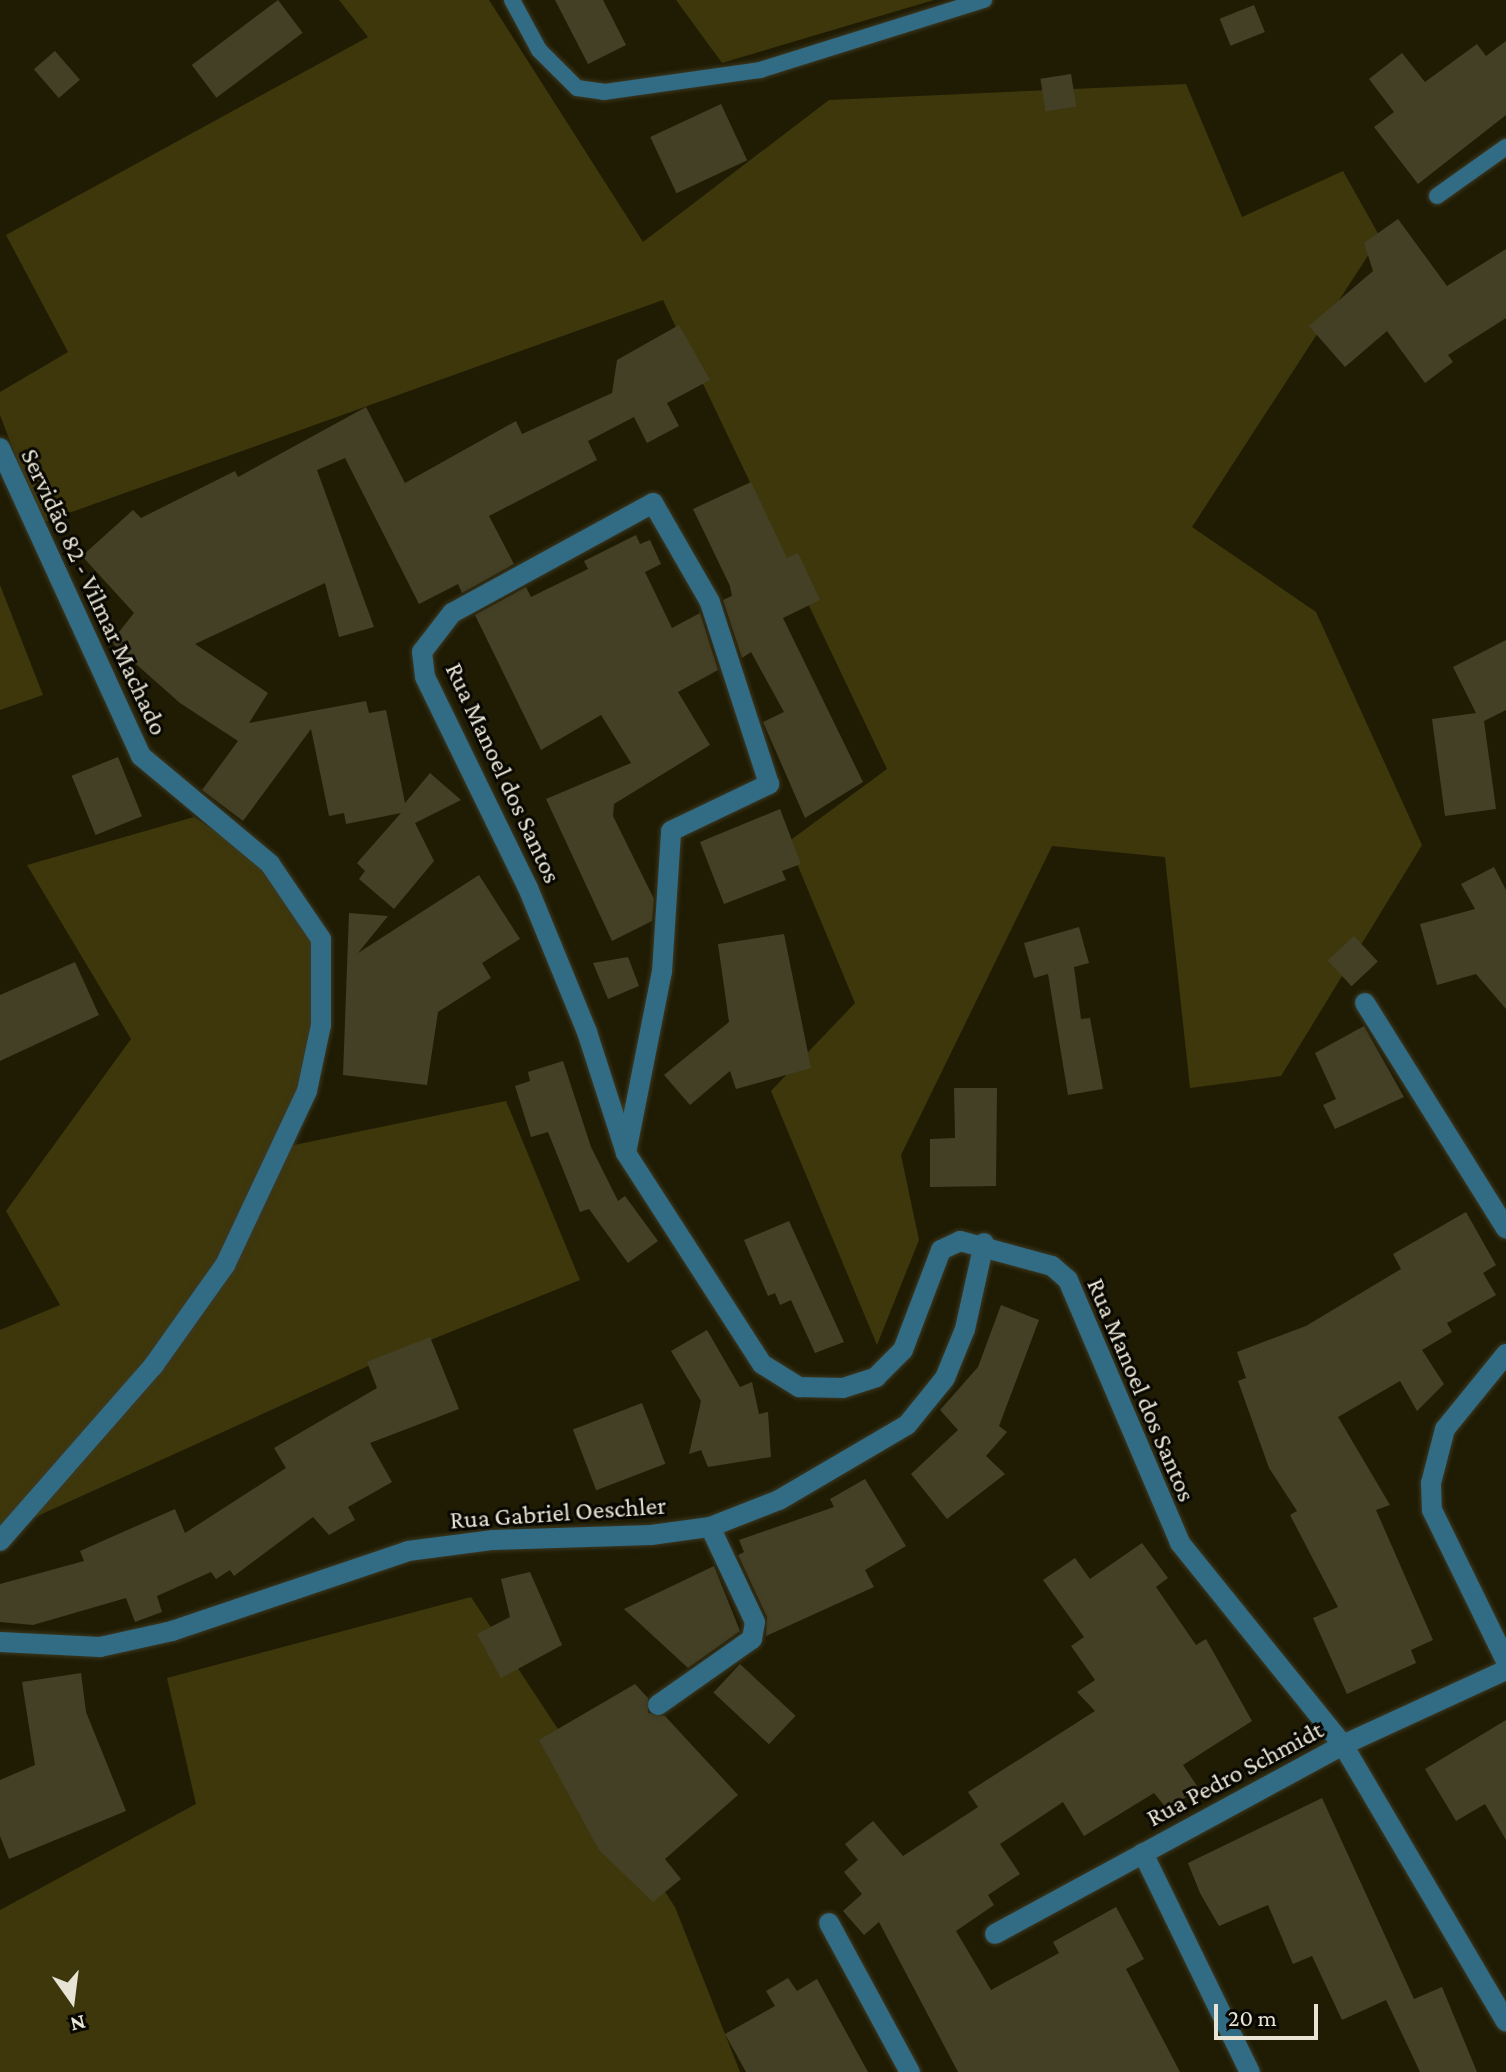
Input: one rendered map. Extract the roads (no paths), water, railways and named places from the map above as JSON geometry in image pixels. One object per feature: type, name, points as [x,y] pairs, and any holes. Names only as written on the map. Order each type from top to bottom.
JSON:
[{"type":"street","name":"Servidão 82 - Vilmar Machado","points":[[0,448],[141,756],[270,864],[321,939],[321,1025],[307,1091],[225,1265],[154,1365],[0,1541]]},
{"type":"street","name":"Rua Manoel dos Santos","points":[[626,1153],[662,972],[671,831],[769,784],[710,602],[653,503],[452,613],[422,652],[425,677],[528,888],[581,1017],[626,1153],[762,1364],[799,1387],[843,1388],[876,1377],[903,1350],[941,1250],[960,1241],[984,1243],[1052,1266],[1068,1280],[1180,1543],[1343,1745],[1506,2022]]},
{"type":"street","points":[[1365,1003],[1506,1229]]},
{"type":"street","name":"Rua Gabriel Oeschler","points":[[0,1642],[100,1647],[158,1634],[408,1551],[710,1527],[848,1466],[907,1425],[945,1378],[965,1329],[984,1243]]},
{"type":"street","points":[[1506,1354],[1445,1429],[1431,1483],[1432,1510],[1506,1661]]},
{"type":"street","points":[[658,1705],[752,1639],[755,1622],[710,1527]]},
{"type":"street","name":"Rua Pedro Schmidt","points":[[995,1934],[1343,1745],[1506,1670]]},
{"type":"street","points":[[1143,1853],[1250,2072]]},
{"type":"street","points":[[829,1923],[910,2072]]},
{"type":"lane","points":[[512,0],[539,50],[577,88],[604,92],[760,70],[984,0]]},
{"type":"lane","points":[[1437,196],[1506,147]]}]
